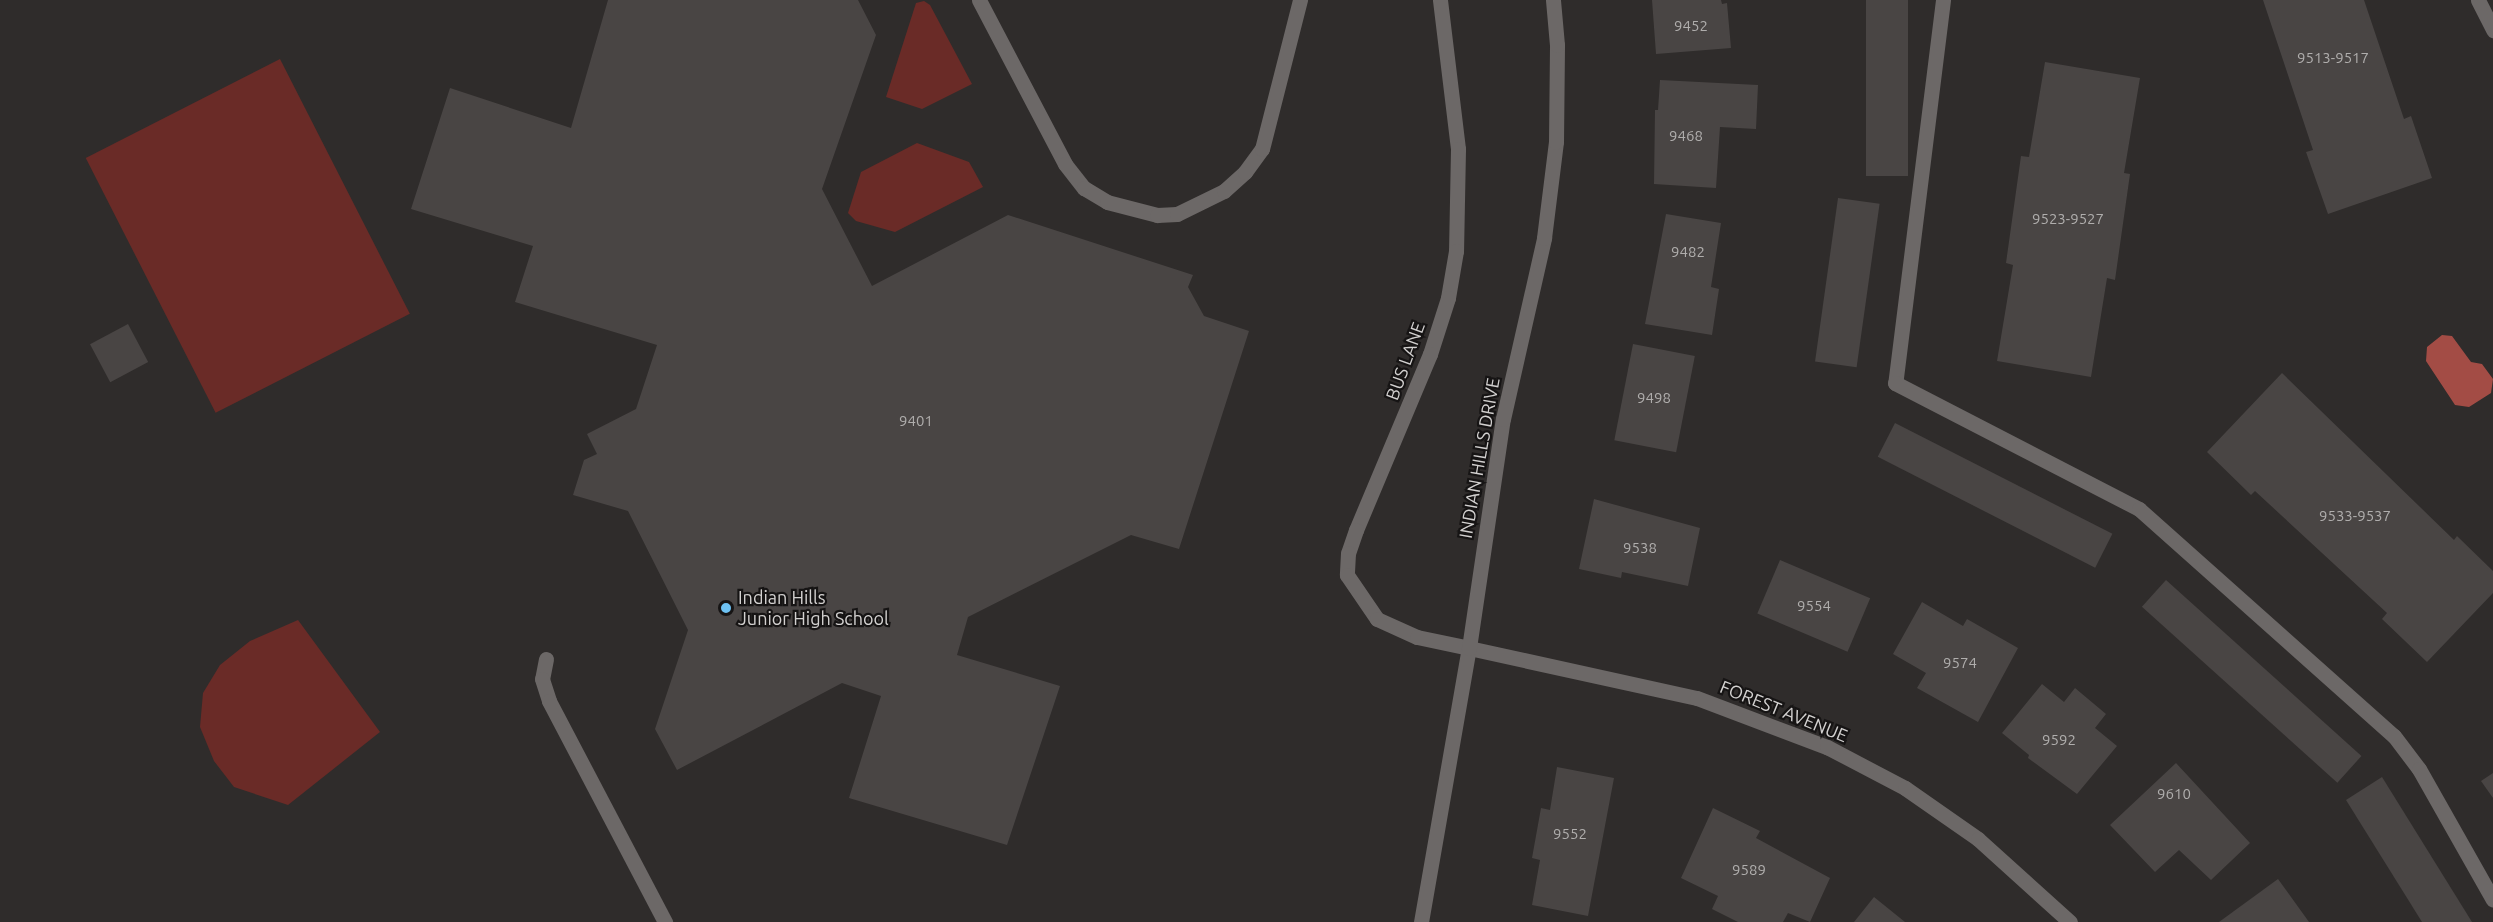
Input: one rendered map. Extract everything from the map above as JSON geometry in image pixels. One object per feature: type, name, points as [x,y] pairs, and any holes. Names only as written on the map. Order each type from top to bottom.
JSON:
[{"type":"street","points":[[979,0],[1065,164],[1084,188],[1107,202],[1157,215],[1177,214],[1224,191],[1245,172],[1262,149],[1300,0]]},
{"type":"street","name":"BUS LANE","points":[[1440,0],[1458,149],[1456,251],[1448,298],[1430,354],[1356,530],[1348,553],[1347,575],[1377,619],[1417,637],[1469,648]]},
{"type":"street","name":"INDIAN HILLS DRIVE","points":[[1421,922],[1469,648],[1503,419],[1544,238],[1556,142],[1557,45],[1553,0]]},
{"type":"street","points":[[1943,0],[1895,383],[2139,509],[2394,736],[2419,769],[2493,900]]},
{"type":"street","points":[[2478,0],[2493,30]]},
{"type":"street","name":"FOREST AVENUE","points":[[1469,648],[1697,698],[1827,747],[1905,788],[1978,839],[2070,922]]},
{"type":"street","points":[[546,659],[542,679],[549,701],[665,922]]},
{"type":"shaded area","points":[[924,1],[930,5],[972,84],[922,109],[886,97],[916,3]]},
{"type":"shaded area","points":[[280,59],[410,314],[216,413],[86,158]]},
{"type":"shaded area","points":[[917,143],[969,162],[983,187],[895,232],[856,221],[848,213],[861,172]]},
{"type":"shaded area","points":[[2442,335],[2452,336],[2471,362],[2482,364],[2493,379],[2491,393],[2469,407],[2455,405],[2426,361],[2427,347]]},
{"type":"shaded area","points":[[298,620],[380,732],[288,805],[234,787],[214,761],[200,727],[203,693],[220,665],[250,641]]},
{"type":"building","points":[[608,0],[858,0],[876,35],[822,189],[872,286],[1008,215],[1193,275],[1188,287],[1204,316],[1249,331],[1179,549],[1131,535],[968,617],[957,655],[1060,686],[1007,845],[849,798],[881,696],[842,683],[677,770],[655,729],[688,630],[628,511],[573,495],[584,460],[597,454],[587,434],[636,409],[657,345],[515,302],[533,246],[411,209],[450,88],[571,128]]},
{"type":"building","points":[[1652,0],[1721,0],[1722,4],[1727,3],[1731,48],[1656,54]]},
{"type":"building","points":[[1866,0],[1908,0],[1908,176],[1866,176]]},
{"type":"building","points":[[2263,0],[2364,0],[2404,119],[2411,116],[2432,178],[2328,214],[2306,152],[2313,150]]},
{"type":"building","points":[[2045,62],[2140,78],[2124,173],[2130,174],[2115,280],[2107,278],[2091,377],[1997,361],[2013,265],[2006,263],[2021,156],[2029,157]]},
{"type":"building","points":[[1660,80],[1758,85],[1756,129],[1720,127],[1716,188],[1654,184],[1655,110],[1658,110]]},
{"type":"building","points":[[1838,198],[1880,204],[1857,367],[1815,361]]},
{"type":"building","points":[[1666,214],[1721,223],[1711,287],[1719,289],[1712,335],[1645,324]]},
{"type":"building","points":[[128,324],[148,362],[110,382],[90,344]]},
{"type":"building","points":[[1633,344],[1695,356],[1676,452],[1614,440]]},
{"type":"building","points":[[2282,373],[2454,540],[2457,536],[2493,571],[2493,593],[2427,662],[2382,619],[2387,613],[2255,491],[2251,495],[2207,452]]},
{"type":"building","points":[[1895,423],[2112,534],[2095,568],[1878,457]]},
{"type":"building","points":[[1594,499],[1700,528],[1688,586],[1622,572],[1621,578],[1579,569]]},
{"type":"building","points":[[1780,560],[1870,598],[1848,652],[1757,613]]},
{"type":"building","points":[[2166,580],[2361,756],[2337,783],[2142,607]]},
{"type":"building","points":[[1922,602],[1963,626],[1967,619],[2018,648],[1978,722],[1917,688],[1926,673],[1893,654]]},
{"type":"building","points":[[2042,684],[2064,702],[2075,688],[2106,714],[2095,728],[2117,746],[2077,794],[2028,758],[2029,755],[2002,733]]},
{"type":"building","points":[[2176,763],[2250,843],[2211,880],[2179,850],[2155,872],[2110,825]]},
{"type":"building","points":[[1557,767],[1614,778],[1588,916],[1532,905],[1540,860],[1532,858],[1541,808],[1550,810]]},
{"type":"building","points":[[2493,773],[2493,798],[2481,781]]},
{"type":"building","points":[[2382,777],[2472,922],[2422,922],[2346,800]]},
{"type":"building","points":[[1713,808],[1760,831],[1756,838],[1830,878],[1810,922],[1788,913],[1783,922],[1738,922],[1712,909],[1718,896],[1681,878]]},
{"type":"building","points":[[2278,879],[2309,922],[2219,922]]},
{"type":"building","points":[[1874,897],[1905,922],[1854,922]]},
{"type":"place","name":"Indian Hills Junior High School","points":[[726,608]]}]
